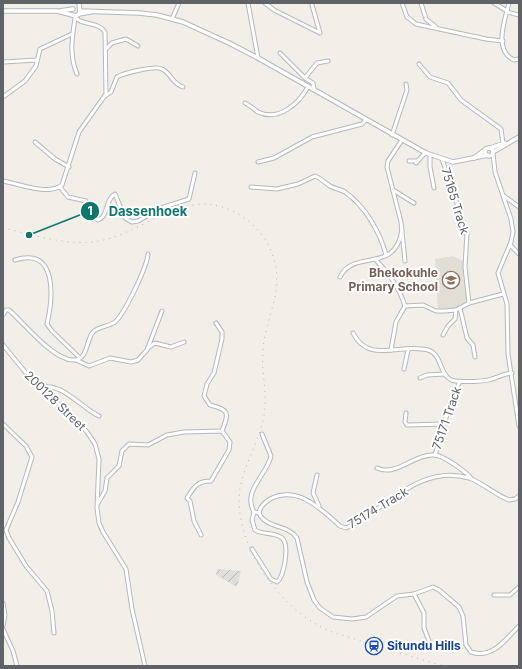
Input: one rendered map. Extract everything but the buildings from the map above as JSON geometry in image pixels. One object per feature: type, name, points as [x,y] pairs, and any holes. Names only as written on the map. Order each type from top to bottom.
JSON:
[{"type":"street","points":[[3,11],[57,11],[73,9],[79,3]]},
{"type":"street","points":[[77,74],[72,62],[72,34],[79,3]]},
{"type":"street","points":[[172,19],[179,3]]},
{"type":"street","points":[[248,3],[257,43],[256,49],[258,58]]},
{"type":"street","points":[[265,3],[274,10],[320,33],[312,5]]},
{"type":"street","points":[[402,3],[406,15],[414,23],[486,39],[503,41]]},
{"type":"street","points":[[421,3],[426,19],[437,28]]},
{"type":"street","points":[[494,3],[499,4],[507,12],[519,15]]},
{"type":"street","points":[[509,3],[503,28],[503,41],[509,57],[514,60],[519,59]]},
{"type":"street","points":[[73,9],[82,21],[103,28],[106,34],[107,86],[105,96]]},
{"type":"street","points":[[73,9],[77,14]]},
{"type":"street","points":[[57,11],[77,14],[96,11],[139,13],[172,19],[204,31],[258,58],[392,135],[425,153],[442,160],[453,162],[488,156],[519,137]]},
{"type":"street","points":[[3,96],[25,81],[33,70],[41,49],[72,34]]},
{"type":"street","points":[[106,49],[112,43],[126,39],[138,46]]},
{"type":"street","points":[[280,53],[314,85],[314,90]]},
{"type":"street","points":[[3,62],[37,60]]},
{"type":"street","points":[[305,78],[316,63],[328,61]]},
{"type":"street","points":[[419,64],[430,76],[448,83],[461,100],[501,129],[502,144]]},
{"type":"street","points":[[3,181],[45,190],[60,187],[64,182],[80,132],[105,96],[113,89],[117,77],[156,67],[164,70],[173,81],[183,87]]},
{"type":"street","points":[[392,135],[407,90],[406,84]]},
{"type":"street","points":[[245,103],[259,112],[264,113],[283,111],[293,106],[308,87]]},
{"type":"street","points":[[258,162],[274,158],[312,137],[362,124],[366,120]]},
{"type":"street","points":[[402,140],[387,164],[402,228],[406,261]]},
{"type":"street","points":[[35,142],[55,159],[69,167]]},
{"type":"street","points":[[473,159],[488,149],[510,142]]},
{"type":"street","points":[[488,149],[493,153]]},
{"type":"street","points":[[488,149],[485,152],[493,164],[512,224],[513,232],[510,245],[498,273],[506,304],[508,354],[517,402],[519,426]]},
{"type":"street","points":[[409,161],[417,162],[425,153]]},
{"type":"street","points":[[493,153],[493,164]]},
{"type":"street","points":[[430,155],[430,167],[434,188]]},
{"type":"street","name":"75165 Track","points":[[442,160],[467,233],[465,267],[469,303]]},
{"type":"street","points":[[60,187],[68,197],[86,201],[93,217],[98,220],[104,215],[113,194],[117,196],[125,218],[132,222],[138,221],[161,208],[189,199],[195,173]]},
{"type":"street","points":[[251,187],[277,189],[298,184],[315,176],[330,186],[343,191],[365,212],[376,230],[386,255]]},
{"type":"street","points":[[393,190],[414,203]]},
{"type":"street","points":[[503,195],[519,207]]},
{"type":"street","points":[[340,278],[348,266],[376,260],[386,255],[396,247],[402,228]]},
{"type":"street","points":[[510,245],[519,254]]},
{"type":"street","points":[[3,315],[7,309],[50,348],[71,360],[78,359],[85,352],[94,331],[113,323],[121,316],[144,272],[148,254]]},
{"type":"street","points":[[14,260],[32,258],[44,265],[52,284],[52,302],[48,324],[52,331],[78,359],[89,366],[110,358],[134,362],[144,355],[162,311]]},
{"type":"street","points":[[376,260],[386,269],[395,283],[405,306]]},
{"type":"street","points":[[405,306],[420,305],[436,311],[445,312],[456,310],[469,303],[503,294]]},
{"type":"street","points":[[391,350],[396,322],[405,306]]},
{"type":"street","points":[[460,308],[467,338],[473,345],[475,357]]},
{"type":"street","points":[[443,335],[448,326],[456,319],[456,310]]},
{"type":"street","points":[[216,323],[222,332],[222,339],[215,369],[204,396],[210,405],[220,407],[226,412],[227,416],[222,431]]},
{"type":"street","points":[[353,333],[359,344],[365,349],[376,351],[425,350],[433,352],[445,374],[451,380],[489,380],[512,373]]},
{"type":"street","points":[[148,348],[155,343],[171,347],[184,342]]},
{"type":"street","name":"200128 Street","points":[[3,345],[25,373],[80,424],[95,444],[99,458],[98,503],[100,528],[120,558],[129,578],[132,609],[145,666]]},
{"type":"street","points":[[404,369],[408,350]]},
{"type":"street","points":[[420,378],[427,375],[445,374]]},
{"type":"street","name":"75171 Track","points":[[435,455],[444,424],[460,381]]},
{"type":"street","points":[[41,388],[45,386],[55,387],[99,416]]},
{"type":"street","points":[[406,413],[405,422],[407,425],[444,424]]},
{"type":"street","points":[[3,424],[26,446],[32,457],[18,502],[7,527],[7,533],[26,566],[47,591],[52,611],[54,633]]},
{"type":"street","points":[[98,503],[105,491],[107,478],[119,466],[122,451],[129,444],[148,445],[167,435],[184,432],[222,431]]},
{"type":"street","points":[[201,535],[194,521],[190,501],[187,498],[193,487],[202,481],[211,481],[229,450],[230,442],[222,431]]},
{"type":"street","points":[[252,549],[271,579],[277,582],[281,579],[286,551],[284,540],[278,536],[255,530],[252,520],[254,512],[250,503],[251,495],[271,456],[262,434]]},
{"type":"street","points":[[377,468],[390,471],[417,458],[435,455],[456,466],[472,479]]},
{"type":"street","points":[[317,475],[313,494],[320,507]]},
{"type":"street","name":"75174 Track","points":[[259,513],[261,507],[268,501],[281,495],[299,497],[320,507],[340,526],[346,528],[389,499],[432,477],[450,475],[472,479],[509,500],[515,499],[519,496]]},
{"type":"street","points":[[254,512],[259,513],[267,522],[294,533],[297,538],[311,592],[320,608],[326,613],[342,619],[360,618],[370,615],[397,596],[414,594],[430,587],[436,587],[458,605],[463,616],[466,645],[468,650],[474,653],[481,654],[493,651],[519,626]]},
{"type":"street","points":[[494,595],[510,595],[519,587]]},
{"type":"street","points":[[414,594],[424,613],[424,628],[429,641]]},
{"type":"street","points":[[3,603],[5,615],[3,628],[17,660],[17,666]]},
{"type":"shaded area","name":"Bhekokuhle Primary School","points":[[453,256],[463,261],[468,299],[457,308],[438,309],[435,259]]},
{"type":"shaded area","points":[[217,569],[241,571],[237,587],[216,575]]},
{"type":"railway","points":[[3,228],[70,242],[92,242],[128,232],[162,215],[178,209],[196,205],[213,205],[232,211],[253,225],[268,244],[276,266],[277,278],[275,298],[264,343],[264,416],[240,488],[240,509],[244,531],[252,553],[264,574],[278,592],[295,609],[313,622],[332,632],[443,666]]},
{"type":"place","name":"Dassenhoek","points":[[29,235]]},
{"type":"place","name":"Bhekokuhle Primary School","points":[[451,280]]},
{"type":"place","name":"Situndu Hills","points":[[374,646]]}]
